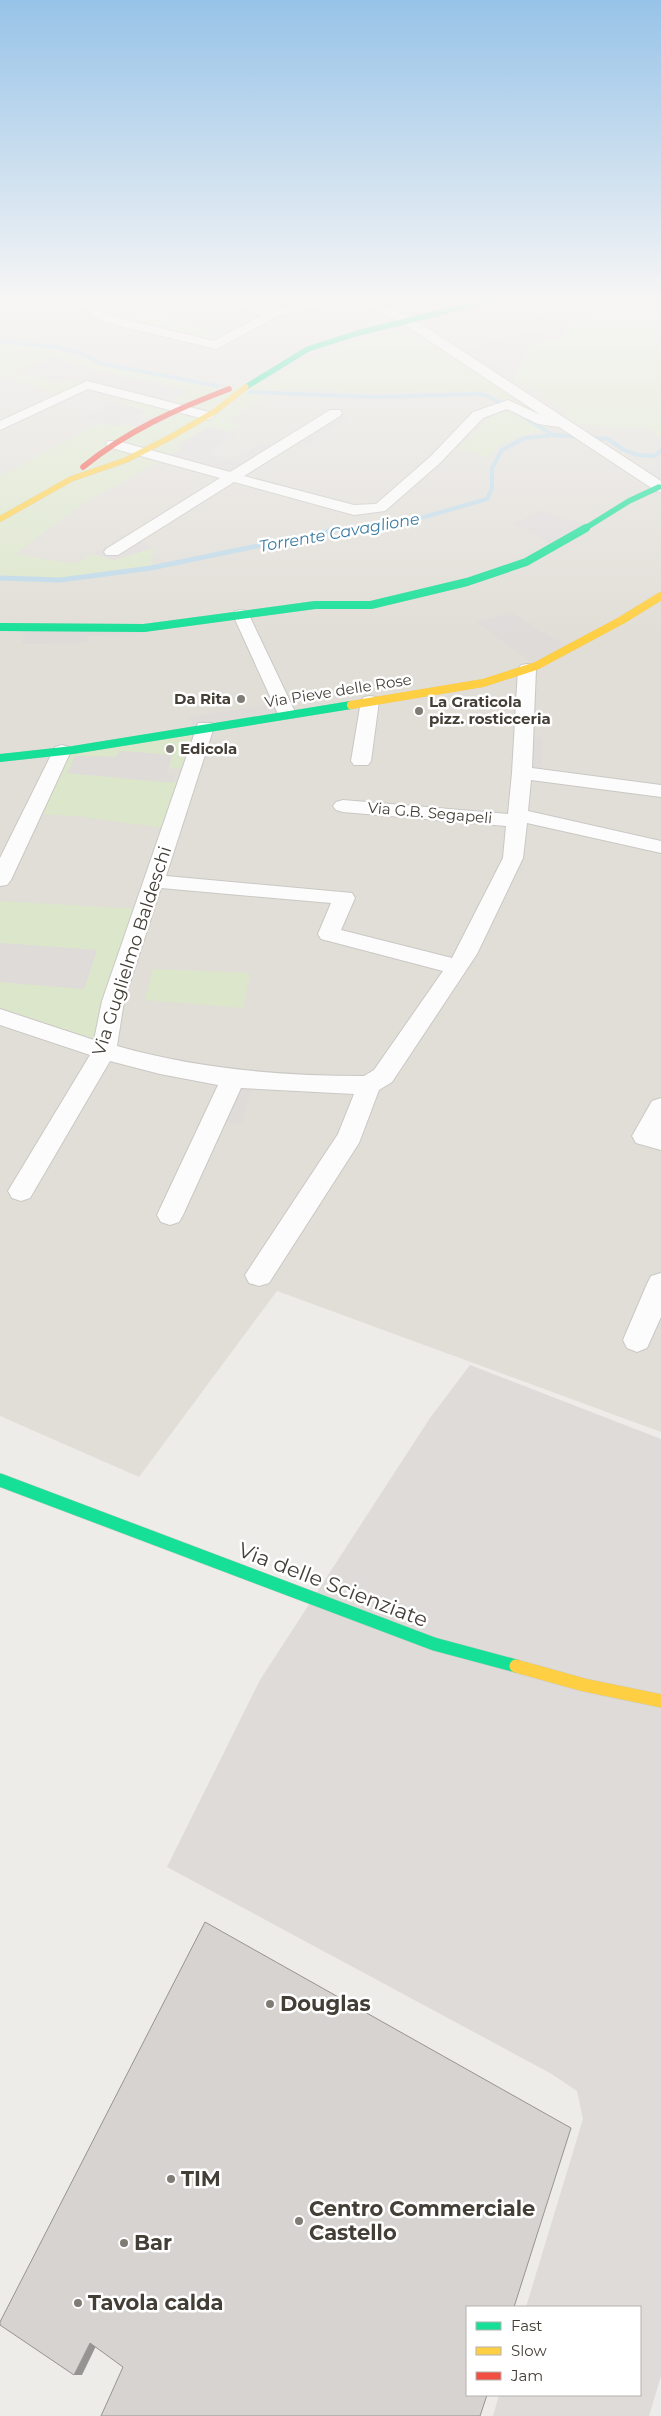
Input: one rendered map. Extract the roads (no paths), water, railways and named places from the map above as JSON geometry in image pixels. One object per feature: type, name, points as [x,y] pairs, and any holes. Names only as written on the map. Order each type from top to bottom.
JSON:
[{"type":"main road","points":[[71,478],[90,460],[113,444],[169,413]]},
{"type":"main road","points":[[0,519],[71,478],[144,452],[212,413]]},
{"type":"main road","points":[[0,627],[144,628],[314,604],[371,605],[494,572],[544,554],[641,494],[660,488]]},
{"type":"main road","name":"Via Pieve delle Rose","points":[[0,758],[62,751],[483,683],[527,669],[622,620],[661,596]]},
{"type":"main road","name":"Via delle Scienziate","points":[[0,1480],[434,1644],[584,1685],[661,1701]]},
{"type":"street","points":[[0,413],[17,418]]},
{"type":"street","points":[[0,426],[28,413]]},
{"type":"street","points":[[195,413],[208,416]]},
{"type":"street","points":[[112,552],[335,413]]},
{"type":"street","points":[[113,444],[338,506],[354,510],[368,510],[380,508],[435,460],[483,413]]},
{"type":"street","points":[[526,413],[543,421],[568,427]]},
{"type":"street","points":[[546,413],[660,488]]},
{"type":"street","points":[[241,615],[287,714]]},
{"type":"street","points":[[0,1018],[57,1038],[162,1066],[233,1078],[337,1085],[369,1085],[383,1076],[466,954],[512,858],[522,773],[527,669]]},
{"type":"street","points":[[361,761],[370,701]]},
{"type":"street","name":"Via Guglielmo Baldeschi","points":[[22,1191],[104,1050],[112,1001],[205,727]]},
{"type":"street","points":[[0,880],[62,751]]},
{"type":"street","points":[[522,773],[661,791]]},
{"type":"street","name":"Via G.B. Segapeli","points":[[343,806],[517,818],[659,847]]},
{"type":"street","points":[[154,881],[344,898],[329,934],[457,966]]},
{"type":"street","points":[[170,1215],[233,1078]]},
{"type":"street","points":[[259,1275],[350,1136],[369,1085]]},
{"type":"street","points":[[653,1139],[661,1107]]},
{"type":"street","points":[[636,1340],[661,1284]]},
{"type":"waterway","points":[[517,413],[553,435]]},
{"type":"waterway","name":"Torrente Cavaglione","points":[[344,529],[393,526],[487,499],[492,488],[492,468],[502,450],[525,438],[554,435],[608,439],[624,450],[638,455],[655,456],[661,450]]},
{"type":"waterway","name":"Torrente Cavaglione","points":[[0,578],[60,580],[151,568],[335,530],[363,528]]},
{"type":"place","name":"Da Rita","points":[[241,699]]},
{"type":"place","name":"La Graticola pizz. rosticceria","points":[[419,711]]},
{"type":"place","name":"Edicola","points":[[170,749]]},
{"type":"place","name":"Douglas","points":[[270,2004]]},
{"type":"place","name":"TIM","points":[[171,2179]]},
{"type":"place","name":"Centro Commerciale Castello","points":[[299,2221]]},
{"type":"place","name":"Bar","points":[[124,2243]]},
{"type":"place","name":"Tavola calda","points":[[78,2303]]}]
